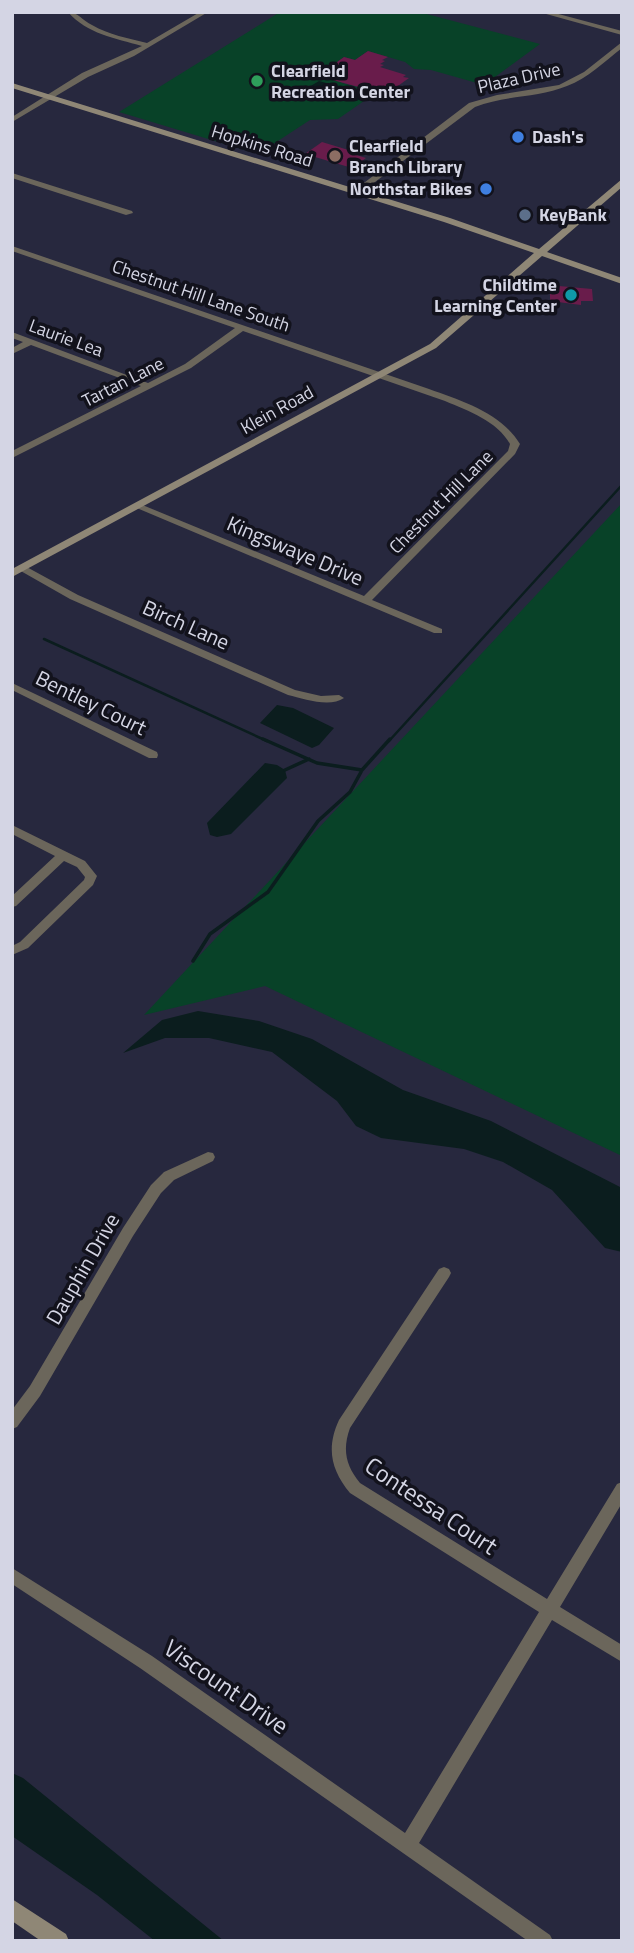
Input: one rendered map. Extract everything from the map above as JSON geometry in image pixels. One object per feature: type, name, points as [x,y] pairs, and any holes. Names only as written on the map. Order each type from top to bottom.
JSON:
[{"type":"street","points":[[71,12],[79,22],[99,32],[148,46]]},
{"type":"street","points":[[12,120],[85,75],[132,55],[205,12]]},
{"type":"street","points":[[542,12],[622,33]]},
{"type":"street","name":"Plaza Drive","points":[[356,192],[472,105],[488,98],[542,91],[576,81],[622,44]]},
{"type":"street","name":"Hopkins Road","points":[[12,85],[541,251],[622,281]]},
{"type":"street","points":[[12,175],[129,213]]},
{"type":"street","name":"Klein Road","points":[[12,574],[433,346],[622,182]]},
{"type":"street","name":"Chestnut Hill Lane South","points":[[12,248],[379,374]]},
{"type":"street","name":"Tartan Lane","points":[[12,455],[204,357],[242,327]]},
{"type":"street","name":"Laurie Lea","points":[[12,335],[149,386]]},
{"type":"street","points":[[12,351],[30,342]]},
{"type":"street","name":"Chestnut Hill Lane","points":[[365,601],[512,452],[515,443],[500,426],[473,411],[379,374]]},
{"type":"street","name":"Kingswaye Drive","points":[[137,506],[438,631]]},
{"type":"street","name":"Birch Lane","points":[[23,568],[74,597],[292,693],[321,699],[339,698]]},
{"type":"street","name":"Bentley Court","points":[[12,686],[153,755]]},
{"type":"street","points":[[12,829],[63,855],[88,870],[91,876],[89,882],[24,946],[12,951]]},
{"type":"street","points":[[12,903],[63,855]]},
{"type":"street","name":"Dauphin Drive","points":[[12,1422],[36,1391],[128,1232],[156,1189],[169,1176],[208,1157]]},
{"type":"street","name":"Contessa Court","points":[[444,1273],[344,1425],[338,1439],[339,1465],[355,1488],[622,1654]]},
{"type":"street","points":[[408,1844],[622,1489]]},
{"type":"street","name":"Viscount Drive","points":[[12,1575],[146,1662],[544,1941]]},
{"type":"street","points":[[12,1909],[59,1941]]},
{"type":"green space","name":"Clearfield Recreation Center","points":[[280,12],[419,12],[540,44],[484,85],[431,70],[414,69],[405,62],[368,51],[355,60],[344,57],[325,70],[342,83],[377,92],[338,119],[310,120],[261,152],[248,151],[119,112]]},
{"type":"green space","points":[[622,503],[622,1156],[265,986],[144,1015]]},
{"type":"shaded area","points":[[319,81],[366,94],[357,101],[309,87]]},
{"type":"shaded area","points":[[277,705],[293,708],[334,728],[319,745],[312,748],[260,723]]},
{"type":"shaded area","points":[[265,763],[285,770],[287,778],[231,834],[217,837],[210,835],[207,823]]},
{"type":"shaded area","points":[[198,1011],[259,1021],[312,1039],[403,1090],[491,1121],[622,1188],[622,1252],[605,1248],[552,1190],[503,1162],[464,1149],[381,1138],[356,1126],[337,1101],[272,1052],[209,1038],[165,1038],[123,1053],[162,1020]]},
{"type":"shaded area","points":[[12,1773],[23,1778],[224,1941],[155,1941],[97,1895],[12,1836]]},
{"type":"building","points":[[368,51],[388,57],[382,60],[385,61],[380,64],[384,65],[380,67],[409,78],[395,88],[385,87],[377,92],[318,76],[344,57],[355,60]]},
{"type":"building","name":"Clearfield Branch Library","points":[[322,142],[366,158],[352,168],[305,154]]},
{"type":"building","name":"Childtime Learning Center","points":[[559,286],[592,289],[593,301],[581,301],[581,305],[550,301],[550,289],[559,289]]},
{"type":"waterway","points":[[389,741],[622,485]]},
{"type":"waterway","points":[[44,639],[267,741]]},
{"type":"waterway","points":[[263,739],[309,759]]},
{"type":"waterway","points":[[309,759],[362,770],[390,739]]},
{"type":"waterway","points":[[285,770],[309,759]]},
{"type":"waterway","points":[[193,961],[210,934],[268,892],[318,821],[350,792],[361,772]]},
{"type":"place","name":"Clearfield Recreation Center","points":[[257,81]]},
{"type":"place","name":"Dash's","points":[[518,137]]},
{"type":"place","name":"Clearfield Branch Library","points":[[335,156]]},
{"type":"place","name":"Northstar Bikes","points":[[486,189]]},
{"type":"place","name":"KeyBank","points":[[525,215]]},
{"type":"place","name":"Childtime Learning Center","points":[[571,295]]}]
